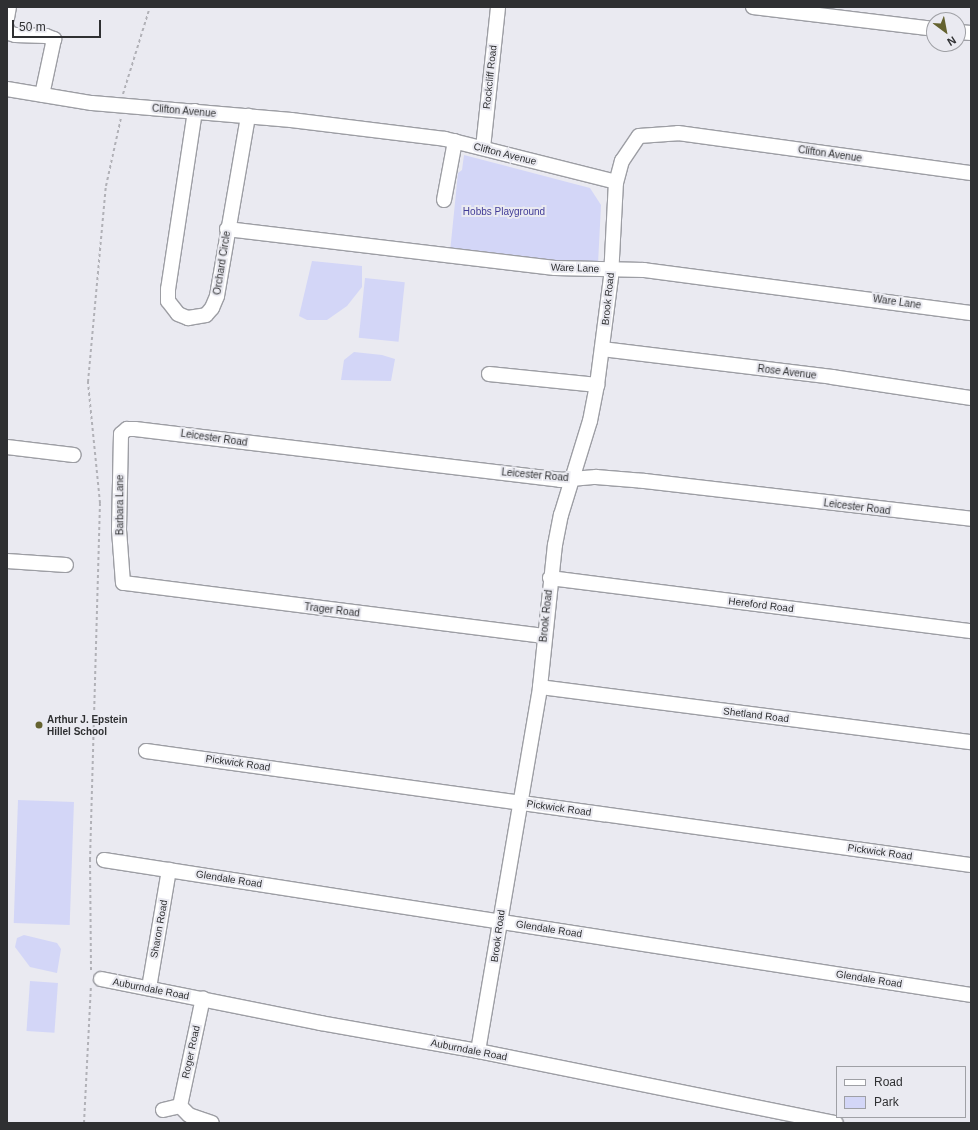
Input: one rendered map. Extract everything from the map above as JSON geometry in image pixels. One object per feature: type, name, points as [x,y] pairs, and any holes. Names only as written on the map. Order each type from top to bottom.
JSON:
[{"type":"street","points":[[7,18],[10,7]]},
{"type":"street","name":"Rockcliff Road","points":[[483,148],[498,7]]},
{"type":"street","points":[[753,7],[834,12],[926,28]]},
{"type":"street","points":[[7,28],[8,33],[15,35],[46,36],[54,39],[42,95]]},
{"type":"street","name":"Clifton Avenue","points":[[7,89],[123,106],[248,116],[380,130],[455,141],[616,182],[622,161],[639,136],[678,133],[971,173]]},
{"type":"street","name":"Orchard Circle","points":[[195,112],[168,289],[168,301],[178,314],[188,318],[206,314],[212,308],[217,296],[227,229],[248,116]]},
{"type":"street","points":[[444,200],[455,141]]},
{"type":"street","name":"Brook Road","points":[[478,1051],[540,687],[550,578],[561,515],[574,479],[597,385],[611,269],[616,182]]},
{"type":"street","name":"Ware Lane","points":[[227,229],[555,268],[644,270],[971,313]]},
{"type":"street","name":"Rose Avenue","points":[[602,349],[832,377],[971,398]]},
{"type":"street","points":[[489,374],[597,385]]},
{"type":"street","name":"Leicester Road","points":[[125,431],[143,429],[560,480],[596,477],[645,481],[971,519]]},
{"type":"street","name":"Barbara Lane","points":[[122,581],[119,485],[121,434],[125,431]]},
{"type":"street","points":[[7,447],[74,455]]},
{"type":"street","points":[[7,561],[66,565]]},
{"type":"street","name":"Hereford Road","points":[[550,578],[971,631]]},
{"type":"street","name":"Trager Road","points":[[122,581],[132,586],[544,636]]},
{"type":"street","name":"Shetland Road","points":[[540,687],[971,742]]},
{"type":"street","name":"Pickwick Road","points":[[146,750],[971,865]]},
{"type":"street","name":"Glendale Road","points":[[104,860],[971,995]]},
{"type":"street","name":"Sharon Road","points":[[149,988],[169,870]]},
{"type":"street","name":"Auburndale Road","points":[[95,977],[321,1023],[478,1051],[836,1123]]},
{"type":"street","name":"Roger Road","points":[[180,1106],[203,998]]},
{"type":"street","points":[[164,1110],[180,1106],[189,1115],[212,1123]]},
{"type":"path","points":[[84,1123],[95,977],[90,860],[100,503],[88,382],[106,186],[123,106],[123,89],[150,7]]},
{"type":"green space","name":"Hobbs Playground","points":[[464,155],[590,188],[601,205],[598,264],[562,264],[450,252],[458,173],[462,170]]},
{"type":"green space","points":[[312,261],[362,266],[362,287],[347,306],[327,320],[307,320],[299,316]]},
{"type":"green space","points":[[365,278],[405,282],[399,342],[359,338]]},
{"type":"green space","points":[[354,352],[382,355],[395,359],[391,381],[341,380],[344,360]]},
{"type":"green space","points":[[18,800],[74,802],[70,925],[14,923]]},
{"type":"green space","points":[[24,935],[57,943],[61,949],[57,973],[30,967],[15,947],[17,938]]},
{"type":"green space","points":[[30,981],[58,983],[54,1033],[27,1031]]},
{"type":"place","name":"Arthur J. Epstein Hillel School","points":[[39,725]]}]
